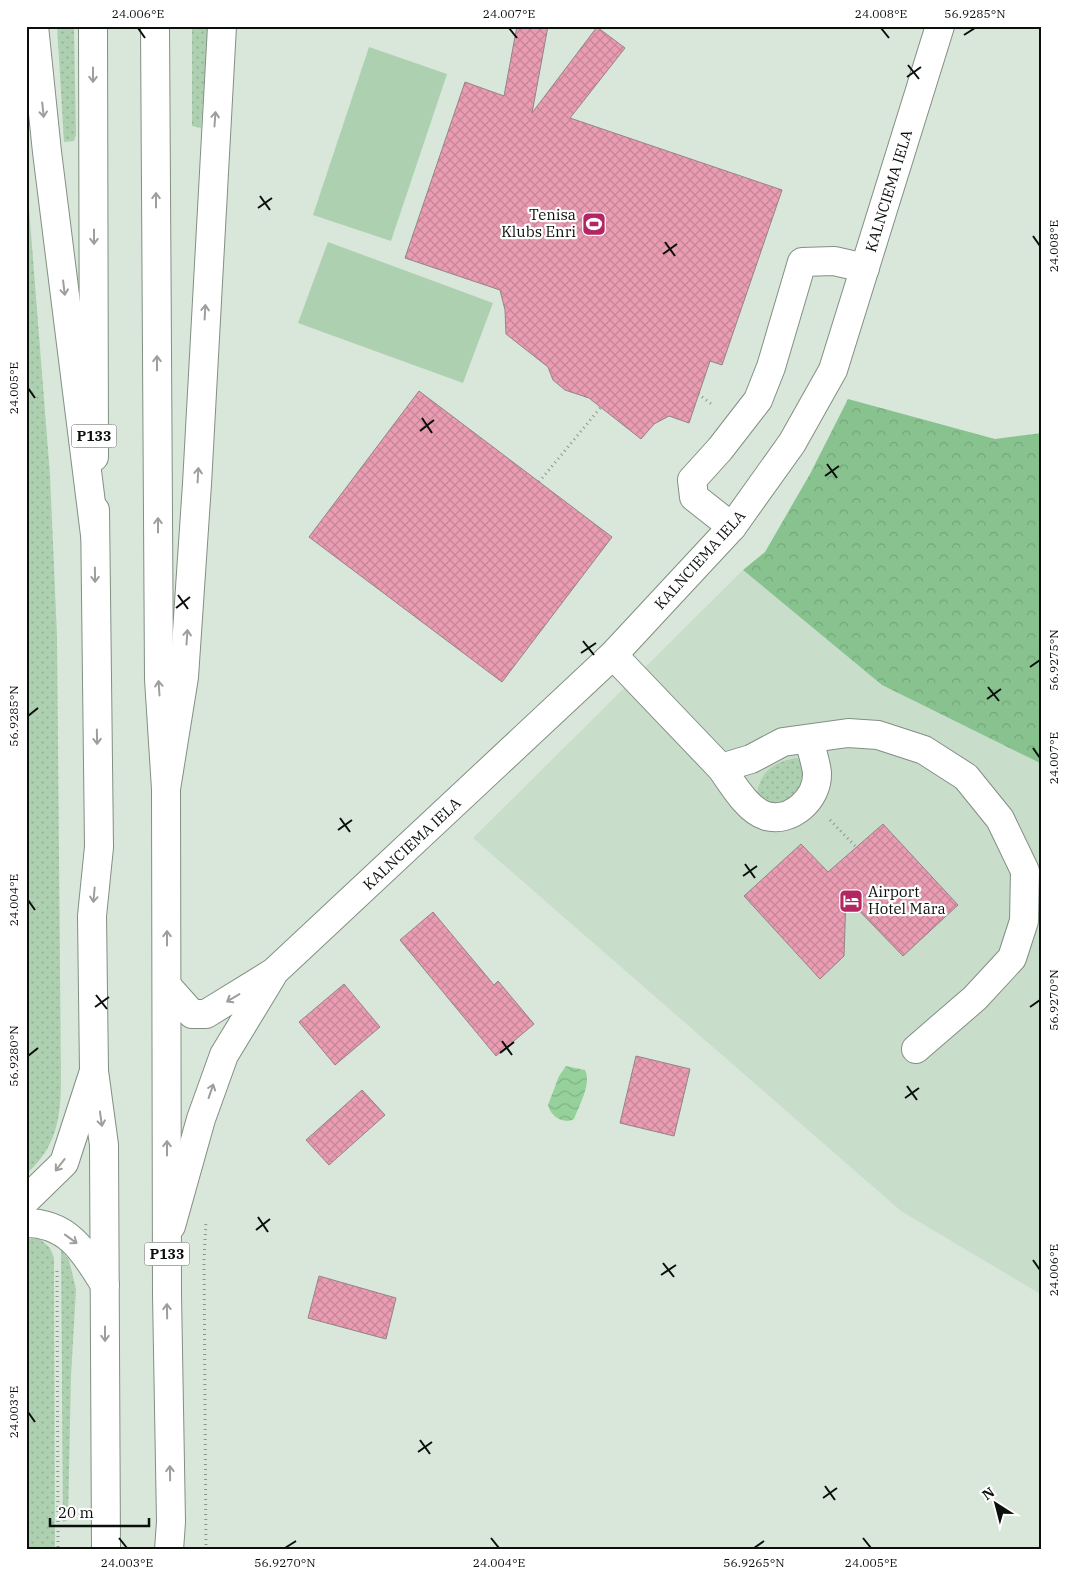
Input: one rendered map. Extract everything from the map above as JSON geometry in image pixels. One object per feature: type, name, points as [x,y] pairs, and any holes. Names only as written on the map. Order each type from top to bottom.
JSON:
[{"type":"main road","points":[[34,26],[47,152],[95,535]]},
{"type":"main road","name":"P133","points":[[93,26],[95,535],[99,847],[92,916],[94,1071],[104,1145],[106,1550]]},
{"type":"main road","name":"P133","points":[[156,26],[159,679],[166,789],[168,987],[167,1238],[171,1522],[169,1550]]},
{"type":"main road","points":[[166,789],[184,677],[197,484],[212,168],[222,26]]},
{"type":"main road","name":"KALNCIEMA IELA","points":[[168,987],[192,1014],[206,1014],[274,972],[613,655],[732,527],[792,443],[833,370],[940,26]]},
{"type":"main road","points":[[732,527],[694,497],[692,480],[720,449],[758,400],[771,367],[802,262],[834,261],[865,268]]},
{"type":"main road","points":[[613,655],[720,768],[750,806],[765,816],[786,816],[804,806],[814,788],[817,773],[808,739]]},
{"type":"main road","points":[[720,768],[751,759],[783,742],[848,733],[878,735],[924,750],[966,777],[1000,819],[1025,871],[1024,922],[1012,958],[975,998],[916,1049]]},
{"type":"main road","name":"KALNCIEMA IELA","points":[[167,1238],[201,1118],[224,1055],[274,972]]},
{"type":"main road","points":[[26,1200],[64,1164],[94,1071]]},
{"type":"main road","points":[[26,1223],[55,1228],[81,1246],[104,1285]]},
{"type":"main road","points":[[92,1550],[106,1471]]},
{"type":"main road","points":[[171,1522],[176,1550]]},
{"type":"path","points":[[539,482],[601,407]]},
{"type":"path","points":[[824,814],[857,848]]},
{"type":"path","points":[[206,1550],[204,1259],[207,1213]]},
{"type":"path","points":[[55,1228],[58,1550]]},
{"type":"shaded area","points":[[57,26],[74,26],[76,135],[74,141],[64,142]]},
{"type":"shaded area","points":[[192,26],[208,26],[201,128],[192,126]]},
{"type":"shaded area","points":[[369,47],[447,74],[391,241],[313,215]]},
{"type":"shaded area","points":[[26,170],[50,475],[57,636],[61,1078],[60,1106],[51,1142],[45,1153],[26,1174]]},
{"type":"shaded area","points":[[328,242],[493,303],[463,383],[298,323]]},
{"type":"shaded area","points":[[743,570],[882,685],[1042,764],[1042,1295],[901,1211],[473,838]]},
{"type":"shaded area","points":[[797,758],[803,764],[808,775],[796,801],[768,805],[757,795],[761,780],[775,765]]},
{"type":"shaded area","points":[[26,1239],[40,1239],[50,1248],[54,1258],[55,1550],[26,1550]]},
{"type":"shaded area","points":[[61,1250],[69,1260],[76,1289],[71,1376],[68,1520],[63,1522]]},
{"type":"green space","points":[[848,399],[995,439],[1042,433],[1042,764],[882,685],[743,570],[765,552],[810,474]]},
{"type":"water","points":[[566,1066],[585,1070],[587,1075],[584,1094],[574,1119],[570,1121],[554,1116],[548,1105],[559,1076]]},
{"type":"building","name":"Tenisa Klubs Enri","points":[[517,26],[548,26],[532,113],[597,27],[625,48],[570,118],[782,190],[722,365],[710,361],[689,423],[669,416],[654,424],[641,439],[589,398],[565,390],[553,380],[548,367],[506,334],[505,310],[500,290],[405,258],[465,82],[504,96]]},
{"type":"building","points":[[419,391],[612,537],[502,682],[309,537]]},
{"type":"building","name":"Airport Hotel Māra","points":[[883,824],[958,905],[903,956],[846,897],[844,956],[820,979],[744,896],[801,844],[828,872]]},
{"type":"building","points":[[433,912],[494,985],[498,981],[534,1024],[496,1056],[400,940]]},
{"type":"building","points":[[344,984],[380,1027],[335,1065],[299,1022]]},
{"type":"building","points":[[636,1056],[690,1069],[674,1136],[620,1123]]},
{"type":"building","points":[[362,1090],[385,1115],[329,1165],[306,1140]]},
{"type":"building","points":[[319,1276],[396,1298],[386,1339],[308,1318]]},
{"type":"place","name":"Tenisa Klubs Enri","points":[[594,224]]},
{"type":"place","name":"Airport Hotel Māra","points":[[851,901]]}]
